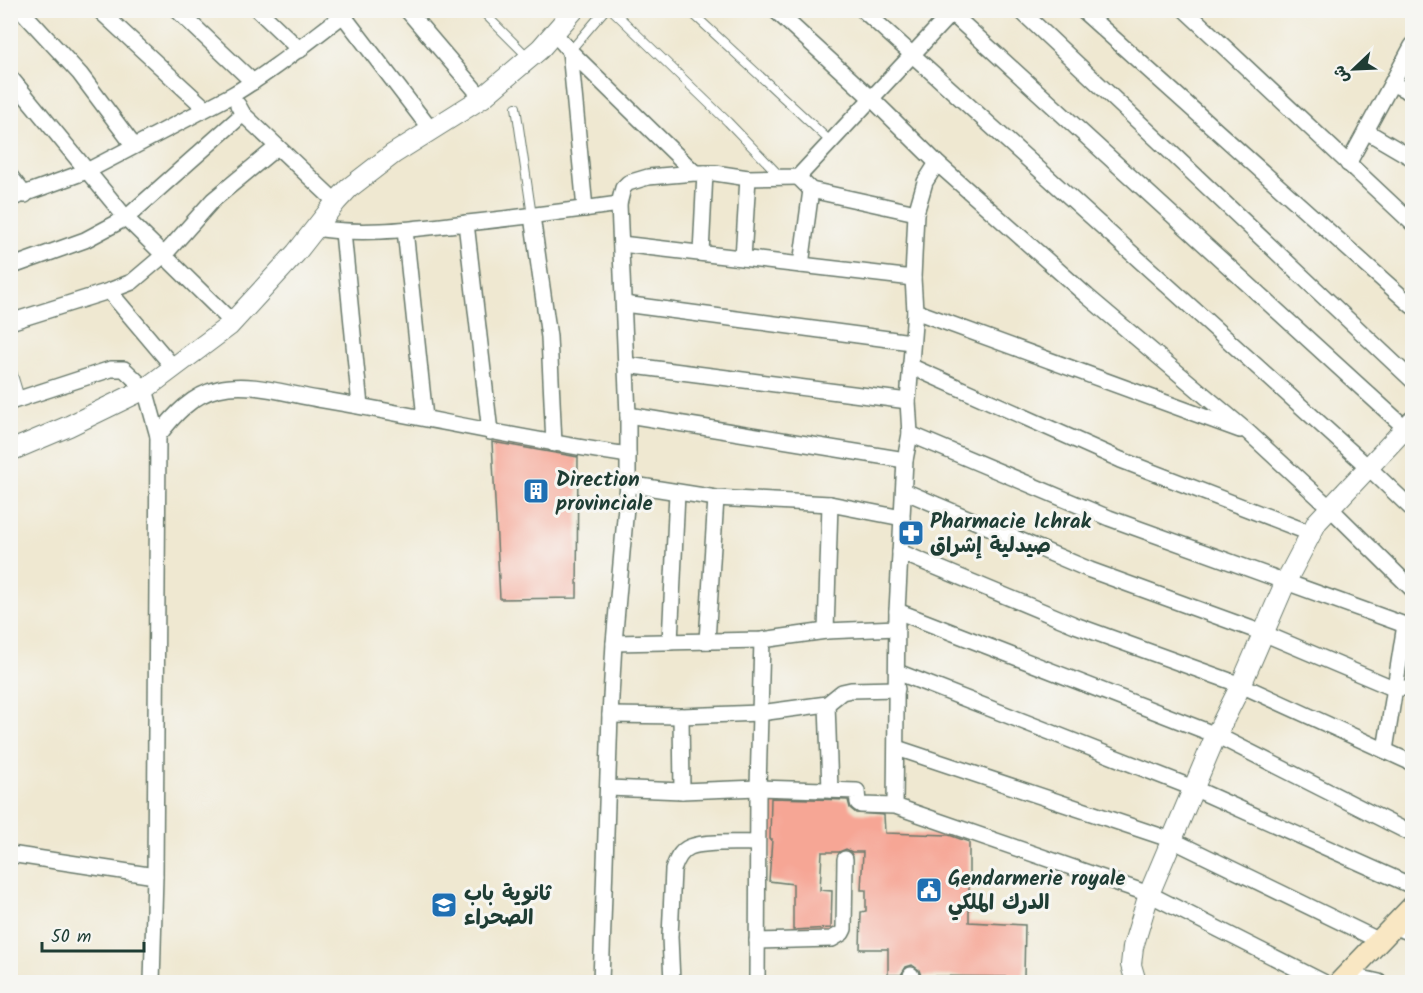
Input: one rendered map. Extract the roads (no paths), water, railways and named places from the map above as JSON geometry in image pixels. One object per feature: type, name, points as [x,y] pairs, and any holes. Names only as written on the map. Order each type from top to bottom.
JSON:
[{"type":"main road","points":[[1344,979],[1396,934],[1413,907]]},
{"type":"street","points":[[21,10],[80,74],[134,146]]},
{"type":"street","points":[[99,10],[205,108]]},
{"type":"street","points":[[177,10],[253,82]]},
{"type":"street","points":[[258,10],[300,50]]},
{"type":"street","points":[[407,10],[482,98]]},
{"type":"street","points":[[10,451],[146,389],[174,368],[232,322],[296,253],[336,202],[370,170],[482,98],[530,59],[574,10]]},
{"type":"street","points":[[775,10],[872,99],[937,163],[1087,296],[1249,433],[1413,589]]},
{"type":"street","points":[[863,10],[1413,509]]},
{"type":"street","points":[[1020,10],[1413,380]]},
{"type":"street","points":[[1082,10],[1413,306]]},
{"type":"street","points":[[1185,10],[1413,223]]},
{"type":"street","points":[[601,982],[610,715],[628,484],[628,415],[619,204],[623,188],[632,181],[648,177],[700,173],[748,178],[798,177],[951,11],[1410,428],[1329,507],[1310,533],[1286,580],[1241,685],[1216,735],[1149,894],[1133,947],[1131,965],[1136,982]]},
{"type":"street","points":[[10,176],[18,197],[87,171],[253,82],[300,50],[344,12],[431,130]]},
{"type":"street","points":[[554,33],[570,51],[700,173],[701,253]]},
{"type":"street","points":[[1348,164],[1413,46]]},
{"type":"street","points":[[570,51],[585,209]]},
{"type":"street","points":[[10,77],[126,218],[232,322]]},
{"type":"street","points":[[1393,84],[1413,93]]},
{"type":"street","points":[[232,94],[243,114],[336,202]]},
{"type":"street","points":[[11,264],[86,240],[126,218],[243,114]]},
{"type":"street","points":[[1366,131],[1413,158]]},
{"type":"street","points":[[10,322],[132,282],[165,254],[213,200],[277,147]]},
{"type":"street","points":[[895,806],[897,611],[905,460],[910,434],[908,401],[915,311],[913,278],[916,213],[925,182],[937,163]]},
{"type":"street","points":[[798,177],[811,190],[916,213]]},
{"type":"street","points":[[743,258],[748,178]]},
{"type":"street","points":[[801,265],[811,190]]},
{"type":"street","points":[[315,228],[343,232],[405,230],[619,204]]},
{"type":"street","points":[[532,216],[549,337],[554,444]]},
{"type":"street","points":[[466,223],[490,432]]},
{"type":"street","points":[[405,230],[425,418]]},
{"type":"street","points":[[343,232],[360,406]]},
{"type":"street","points":[[621,244],[913,278]]},
{"type":"street","points":[[109,291],[174,368]]},
{"type":"street","points":[[624,304],[911,342]]},
{"type":"street","points":[[915,311],[1249,433]]},
{"type":"street","points":[[626,365],[908,401]]},
{"type":"street","points":[[910,366],[1121,460],[1310,533]]},
{"type":"street","points":[[15,400],[119,368],[124,369],[146,389],[158,436],[155,876],[152,982]]},
{"type":"street","points":[[158,436],[185,405],[208,392],[221,388],[250,388],[360,406],[554,444],[627,455]]},
{"type":"street","points":[[628,415],[905,460]]},
{"type":"street","points":[[910,434],[1109,518],[1409,625],[1393,688],[1385,750]]},
{"type":"street","points":[[628,484],[716,498],[830,504],[902,518]]},
{"type":"street","points":[[904,491],[1090,570],[1263,633],[1393,688],[1413,688]]},
{"type":"street","points":[[670,642],[677,493]]},
{"type":"street","points":[[707,641],[716,498]]},
{"type":"street","points":[[826,631],[830,504]]},
{"type":"street","points":[[900,552],[1075,625],[1241,685],[1413,763]]},
{"type":"street","points":[[897,611],[1216,735],[1413,834]]},
{"type":"street","points":[[614,643],[762,640],[826,631],[897,628]]},
{"type":"street","points":[[757,982],[758,788],[762,640]]},
{"type":"street","points":[[897,672],[1193,788],[1413,886]]},
{"type":"street","points":[[610,715],[681,716],[760,713],[827,704],[842,692],[851,690],[897,689]]},
{"type":"street","points":[[827,704],[830,790]]},
{"type":"street","points":[[681,716],[681,791]]},
{"type":"street","points":[[897,748],[1172,840],[1396,934]]},
{"type":"street","points":[[608,788],[681,791],[758,788],[857,791],[858,802],[861,805],[895,806],[1149,894],[1323,982]]},
{"type":"street","points":[[672,982],[670,937],[673,870],[676,861],[689,847],[758,843]]},
{"type":"street","points":[[10,854],[155,876]]},
{"type":"street","points":[[757,941],[828,939],[842,933],[844,929],[845,859]]},
{"type":"street","points":[[1344,979],[1379,982]]},
{"type":"lane","points":[[481,10],[530,59]]},
{"type":"lane","points":[[570,51],[605,10]]},
{"type":"lane","points":[[612,10],[728,122],[782,178]]},
{"type":"lane","points":[[689,10],[831,142]]},
{"type":"lane","points":[[516,107],[532,216]]},
{"type":"lane","points":[[10,365],[15,400]]},
{"type":"place","name":"Direction provinciale","points":[[536,491]]},
{"type":"place","name":"Pharmacie Ichrak صيدلية إشراق","points":[[911,533]]},
{"type":"place","name":"Gendarmerie royale الدرك الملكي","points":[[929,890]]},
{"type":"place","name":"ثانوية باب الصحراء","points":[[444,905]]}]
